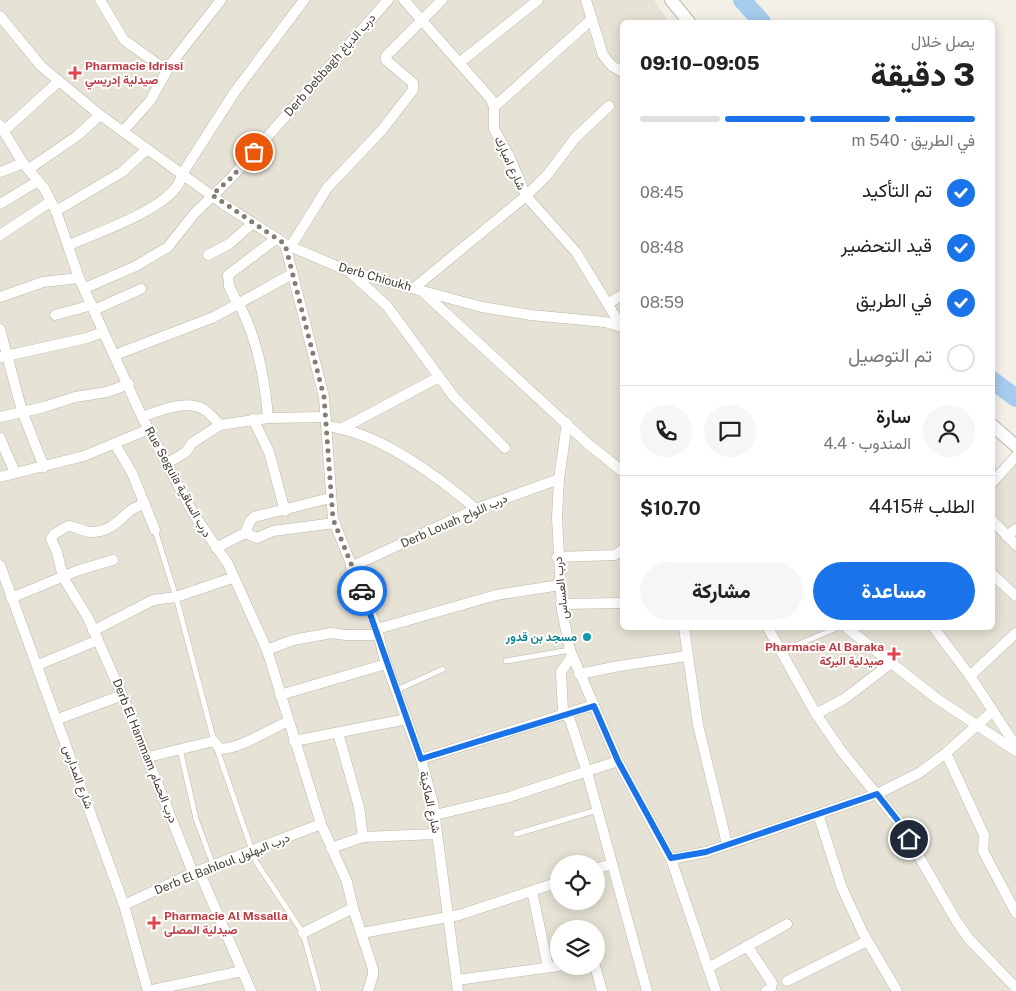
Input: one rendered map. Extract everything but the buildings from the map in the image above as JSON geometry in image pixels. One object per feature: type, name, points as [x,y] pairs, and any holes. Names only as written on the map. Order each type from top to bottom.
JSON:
[{"type":"street","points":[[100,0],[124,40],[159,65],[169,67]]},
{"type":"street","points":[[123,131],[150,101],[169,67],[221,0]]},
{"type":"street","points":[[69,245],[153,206],[179,186],[182,174],[234,93],[304,0]]},
{"type":"street","name":"Derb Debbagh درب الدباغ","points":[[85,288],[136,266],[168,247],[212,195],[231,178],[388,0]]},
{"type":"street","points":[[404,0],[491,99],[494,107],[592,19]]},
{"type":"street","points":[[268,418],[260,367],[249,327],[229,286],[228,275],[284,243],[327,188],[382,130],[412,90],[413,83],[385,58],[421,19],[442,0]]},
{"type":"street","points":[[459,63],[538,0]]},
{"type":"street","points":[[586,0],[603,55],[610,65],[620,71]]},
{"type":"street","points":[[671,0],[687,20]]},
{"type":"street","name":"Derb Chioukh","points":[[0,16],[20,43],[59,82],[100,115],[252,223],[284,243],[348,271],[498,311],[605,322],[620,326]]},
{"type":"street","points":[[2,128],[59,82]]},
{"type":"street","points":[[608,106],[575,138],[548,174],[526,196],[418,289],[606,460],[620,470]]},
{"type":"street","name":"شارع امبارك","points":[[494,107],[494,129],[509,156],[526,196],[576,252],[620,323]]},
{"type":"street","points":[[0,172],[26,166],[77,136],[100,115]]},
{"type":"street","name":"Rue Seguia درب الساقية","points":[[2,128],[56,211],[79,278],[129,384],[142,417],[168,462],[193,512],[228,564],[232,578],[266,650],[320,824],[347,882],[353,908],[373,969],[374,975],[368,991]]},
{"type":"street","points":[[56,211],[122,172],[147,149]]},
{"type":"street","points":[[0,204],[38,181]]},
{"type":"street","points":[[0,235],[50,202]]},
{"type":"street","points":[[208,255],[229,244],[252,223]]},
{"type":"street","name":"شارع الماكينة","points":[[284,243],[320,377],[326,421],[330,498],[335,523],[377,632],[386,664],[421,759],[435,815],[458,991]]},
{"type":"street","points":[[348,271],[387,306],[439,377],[466,409],[505,448]]},
{"type":"street","points":[[115,355],[181,331],[239,304],[292,274]]},
{"type":"street","points":[[0,297],[43,282],[79,278]]},
{"type":"street","points":[[55,315],[93,307],[141,289]]},
{"type":"street","points":[[609,303],[620,296]]},
{"type":"street","points":[[0,329],[3,356],[44,466]]},
{"type":"street","points":[[3,356],[79,340],[103,332]]},
{"type":"street","points":[[343,428],[439,377]]},
{"type":"street","points":[[0,417],[44,408],[75,397],[107,392],[129,384]]},
{"type":"street","points":[[142,417],[175,407],[199,407],[208,412],[220,425]]},
{"type":"street","points":[[168,462],[186,452],[192,442],[220,425],[268,418],[326,421],[361,433],[407,459],[476,509]]},
{"type":"street","points":[[253,419],[269,452],[284,511]]},
{"type":"street","name":"درب العساس","points":[[567,423],[559,479],[557,557],[561,604],[571,653],[618,761],[671,858],[716,991]]},
{"type":"street","points":[[995,428],[1016,446]]},
{"type":"street","points":[[0,477],[84,456],[149,430]]},
{"type":"street","points":[[0,438],[15,473]]},
{"type":"street","points":[[115,444],[132,473],[155,530]]},
{"type":"street","points":[[995,480],[1016,456]]},
{"type":"street","name":"Derb Louah درب اللواح","points":[[351,567],[476,509],[559,479]]},
{"type":"street","points":[[216,548],[246,533],[250,521],[254,517],[330,498]]},
{"type":"street","name":"Derb El Hammam درب الحمام","points":[[145,504],[137,506],[110,529],[90,532],[68,526],[54,534],[51,539],[57,552],[63,577],[98,640],[196,872],[251,991]]},
{"type":"street","points":[[246,533],[257,538],[272,531],[335,523]]},
{"type":"street","points":[[995,523],[1016,545]]},
{"type":"street","points":[[1006,536],[1016,529]]},
{"type":"street","points":[[557,557],[615,555],[620,551]]},
{"type":"street","points":[[11,598],[63,577],[113,560]]},
{"type":"street","name":"شارع المدارس","points":[[0,565],[58,719],[124,905],[148,991]]},
{"type":"street","points":[[995,577],[1016,596]]},
{"type":"street","points":[[93,630],[153,600],[176,597],[232,578]]},
{"type":"street","points":[[266,650],[293,640],[331,633],[345,636],[377,632],[496,595],[560,584]]},
{"type":"street","points":[[561,604],[620,603]]},
{"type":"street","points":[[684,630],[701,742],[727,844]]},
{"type":"street","points":[[769,630],[782,651],[798,686],[816,714],[842,752],[899,822],[957,922],[969,939],[1016,987],[1011,991]]},
{"type":"street","points":[[848,630],[890,664],[976,727],[1016,751]]},
{"type":"street","points":[[936,630],[970,676],[1016,746]]},
{"type":"street","points":[[970,676],[1016,633]]},
{"type":"street","points":[[38,665],[98,640]]},
{"type":"street","points":[[571,653],[561,672],[562,707],[573,727],[587,772],[647,991]]},
{"type":"street","points":[[579,674],[687,656]]},
{"type":"street","points":[[280,695],[386,664]]},
{"type":"street","points":[[816,714],[844,699],[890,664]]},
{"type":"street","points":[[58,719],[120,696],[122,698]]},
{"type":"street","points":[[421,759],[594,706]]},
{"type":"street","points":[[671,858],[699,854],[877,794],[919,773],[946,753],[993,711]]},
{"type":"street","points":[[294,741],[407,719]]},
{"type":"street","points":[[148,757],[214,741],[220,749],[238,745],[287,722]]},
{"type":"street","points":[[338,733],[359,807],[363,837]]},
{"type":"street","points":[[946,753],[984,835],[982,851],[1016,913]]},
{"type":"street","points":[[435,815],[509,797],[618,761]]},
{"type":"street","points":[[818,814],[842,888],[867,941],[897,991]]},
{"type":"street","name":"Derb El Bahloul درب البهلول","points":[[124,905],[196,872],[252,852],[320,824]]},
{"type":"street","points":[[331,848],[363,837],[437,834]]},
{"type":"street","points":[[605,866],[611,864]]},
{"type":"street","points":[[362,933],[448,918],[550,885]]},
{"type":"street","points":[[457,980],[548,967],[532,891]]},
{"type":"street","points":[[303,932],[353,908]]},
{"type":"street","points":[[708,968],[787,924]]},
{"type":"street","points":[[787,982],[867,941]]},
{"type":"street","points":[[747,946],[772,983],[772,987],[766,991]]},
{"type":"street","points":[[148,991],[242,971]]},
{"type":"street","points":[[598,975],[602,991]]},
{"type":"lane","points":[[155,530],[176,597],[214,741],[252,852],[264,877],[303,932],[319,991]]},
{"type":"lane","points":[[782,651],[832,630]]},
{"type":"lane","points":[[506,661],[571,653]]},
{"type":"lane","points":[[397,690],[443,669]]},
{"type":"lane","points":[[180,748],[194,811],[213,866]]},
{"type":"lane","points":[[516,834],[598,810]]},
{"type":"shaded area","points":[[0,0],[654,0],[668,20],[620,20],[620,630],[995,630],[995,466],[1005,476],[1016,464],[1016,991],[0,991]]},
{"type":"waterway","points":[[742,0],[760,20]]},
{"type":"waterway","points":[[995,382],[1016,398]]},
{"type":"way so far","points":[[254,152],[231,178],[212,195],[285,244],[324,397],[333,519],[362,591]]},
{"type":"place","name":"Pharmacie Idrissi صيدلية إدريسي","points":[[75,73]]},
{"type":"place","name":"مسجد بن قدور","points":[[587,637]]},
{"type":"place","name":"Pharmacie Al Baraka صيدلية البركة","points":[[894,654]]},
{"type":"place","name":"Pharmacie Al Mssalla صيدلية المصلى","points":[[154,923]]},
{"type":"route","points":[[362,591],[377,629],[384,658],[421,759],[594,706],[618,761],[671,858],[706,852],[877,794],[887,805],[909,839]]}]
